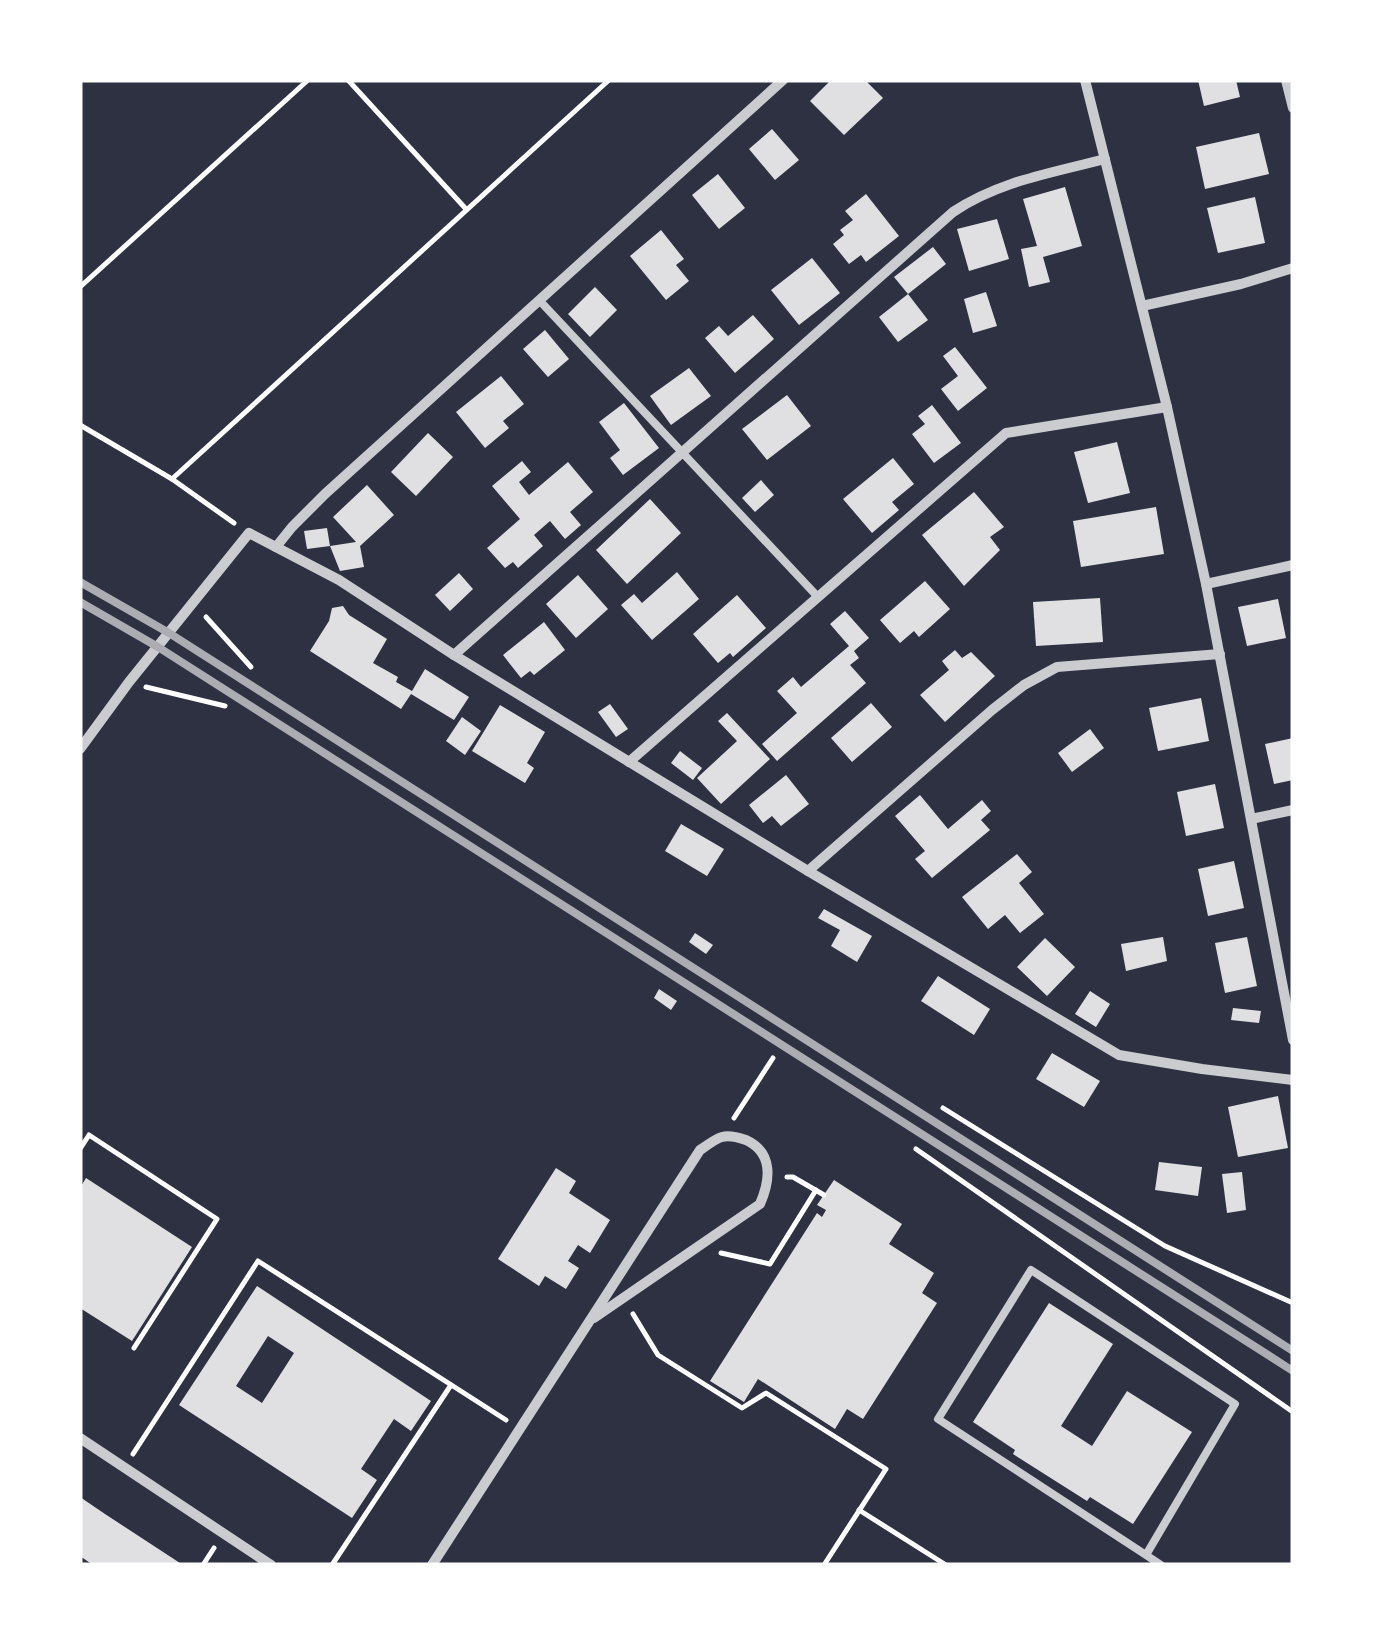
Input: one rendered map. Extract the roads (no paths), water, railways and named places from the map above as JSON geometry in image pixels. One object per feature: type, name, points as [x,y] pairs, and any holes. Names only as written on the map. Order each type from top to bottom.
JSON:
[{"type":"street","points":[[276,547],[325,494],[782,80]]},
{"type":"street","points":[[1085,80],[1167,407],[1206,584],[1293,1040]]},
{"type":"street","points":[[1286,80],[1293,108]]},
{"type":"street","points":[[454,655],[953,212],[978,194],[1003,185],[1105,159]]},
{"type":"street","points":[[1142,306],[1293,268]]},
{"type":"street","points":[[630,762],[1006,433],[1167,407]]},
{"type":"street","points":[[80,749],[128,682],[249,533],[339,580],[454,655],[808,871],[1120,1055],[1293,1080]]},
{"type":"street","points":[[1206,584],[1293,565]]},
{"type":"street","points":[[808,871],[992,710],[1057,667],[1220,654]]},
{"type":"street","points":[[1251,818],[1293,810]]},
{"type":"street","points":[[432,1565],[700,1150],[721,1137],[742,1138],[758,1147],[768,1164],[768,1186],[760,1204],[594,1318]]},
{"type":"street","points":[[80,1438],[271,1565]]},
{"type":"lane","points":[[540,300],[817,596]]},
{"type":"lane","points":[[1146,1556],[1236,1404],[1031,1270],[938,1419],[1146,1556],[1161,1565]]},
{"type":"railway","points":[[80,582],[169,633],[1293,1351]]},
{"type":"railway","points":[[80,602],[158,647],[1293,1371]]}]
